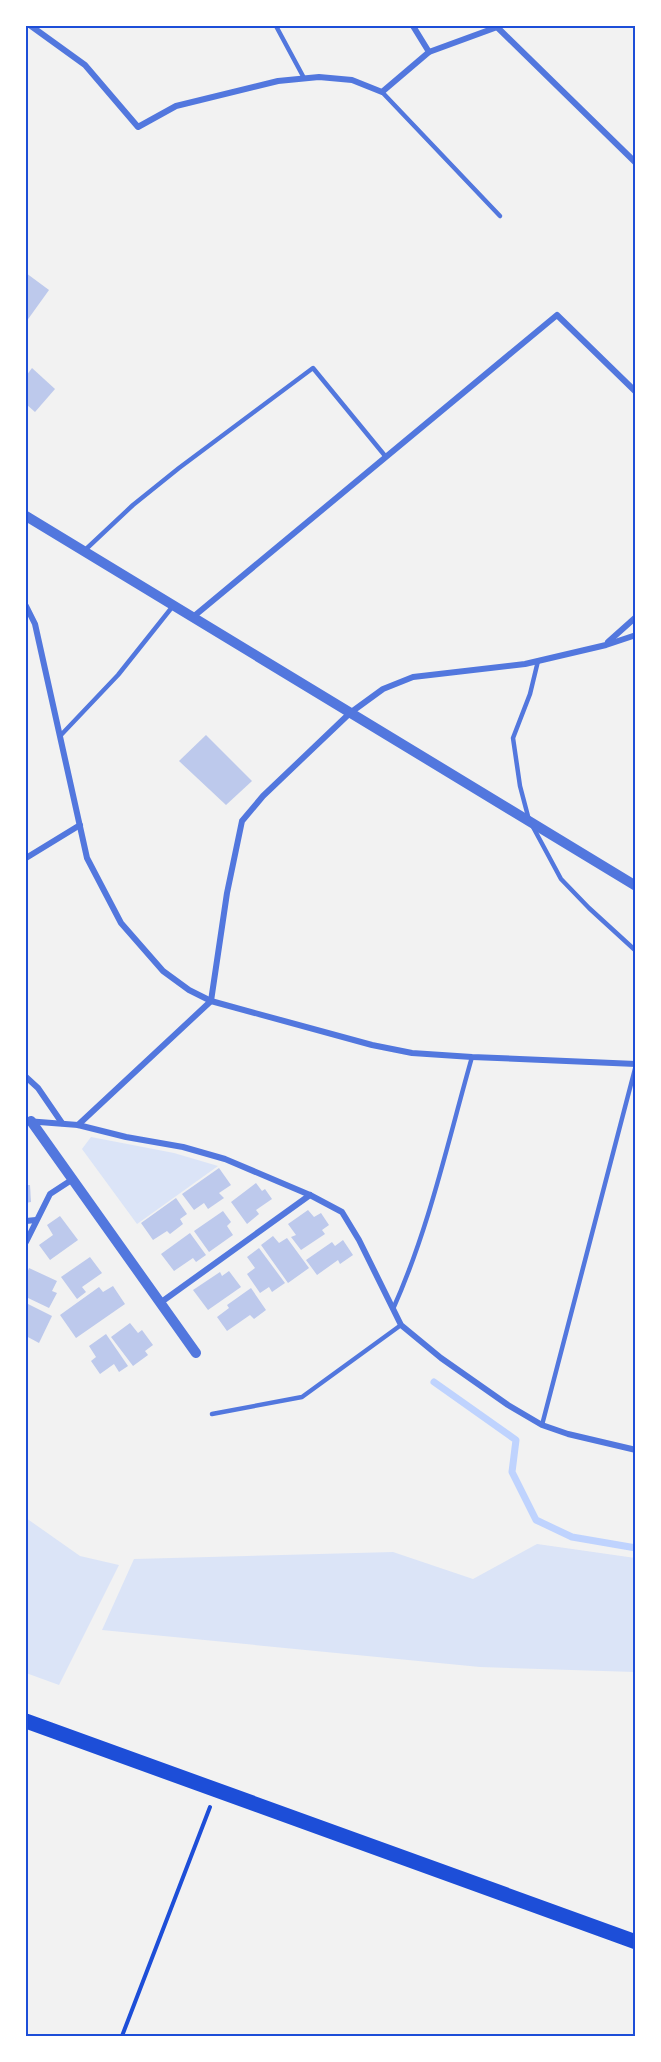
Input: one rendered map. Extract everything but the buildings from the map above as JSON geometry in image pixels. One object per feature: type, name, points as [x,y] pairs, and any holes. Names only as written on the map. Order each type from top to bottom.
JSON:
[{"type":"main road","points":[[26,1721],[636,1941]]},
{"type":"street","points":[[31,26],[85,65],[138,127],[176,106],[278,81],[319,77],[352,80],[382,92],[429,52],[499,26],[636,163]]},
{"type":"street","points":[[413,26],[429,52]]},
{"type":"street","points":[[193,617],[557,315],[636,392]]},
{"type":"street","points":[[26,516],[636,886]]},
{"type":"street","points":[[26,606],[35,624],[87,858],[121,923],[163,971],[189,990],[211,1001],[372,1045],[412,1053],[636,1064]]},
{"type":"street","points":[[606,645],[636,617]]},
{"type":"street","points":[[78,1125],[211,1001],[227,893],[242,821],[263,796],[350,713],[383,689],[413,677],[538,661],[606,645],[636,635]]},
{"type":"street","points":[[26,858],[80,825]]},
{"type":"street","points":[[26,1077],[38,1088],[62,1124]]},
{"type":"street","points":[[28,1121],[78,1125],[126,1137],[183,1147],[225,1159],[310,1195],[342,1212],[360,1240],[401,1324],[441,1358],[508,1405],[542,1425],[568,1434],[636,1450]]},
{"type":"street","points":[[28,1121],[73,1179],[196,1353]]},
{"type":"street","points":[[26,1242],[50,1194],[73,1179]]},
{"type":"street","points":[[160,1303],[310,1195]]},
{"type":"street","points":[[26,1221],[36,1220]]},
{"type":"lane","points":[[276,26],[304,78]]},
{"type":"lane","points":[[382,92],[500,216]]},
{"type":"lane","points":[[84,551],[133,505],[179,468],[313,368],[386,457]]},
{"type":"lane","points":[[61,735],[118,675],[174,605]]},
{"type":"lane","points":[[538,661],[530,694],[513,738],[520,786],[529,821],[561,879],[636,951]]},
{"type":"lane","points":[[393,1309],[419,1241],[472,1057]]},
{"type":"lane","points":[[542,1425],[636,1064]]},
{"type":"lane","points":[[212,1414],[302,1397],[401,1324]]},
{"type":"path","points":[[122,2037],[216,1789]]},
{"type":"shaded area","points":[[91,1137],[174,1153],[218,1166],[137,1224],[82,1149]]},
{"type":"shaded area","points":[[26,1518],[80,1556],[119,1565],[59,1685],[26,1673]]},
{"type":"shaded area","points":[[537,1544],[635,1558],[635,1672],[480,1667],[102,1630],[134,1559],[393,1552],[473,1579]]},
{"type":"waterway","points":[[434,1382],[516,1440],[512,1472],[536,1520],[572,1537],[636,1548]]}]
